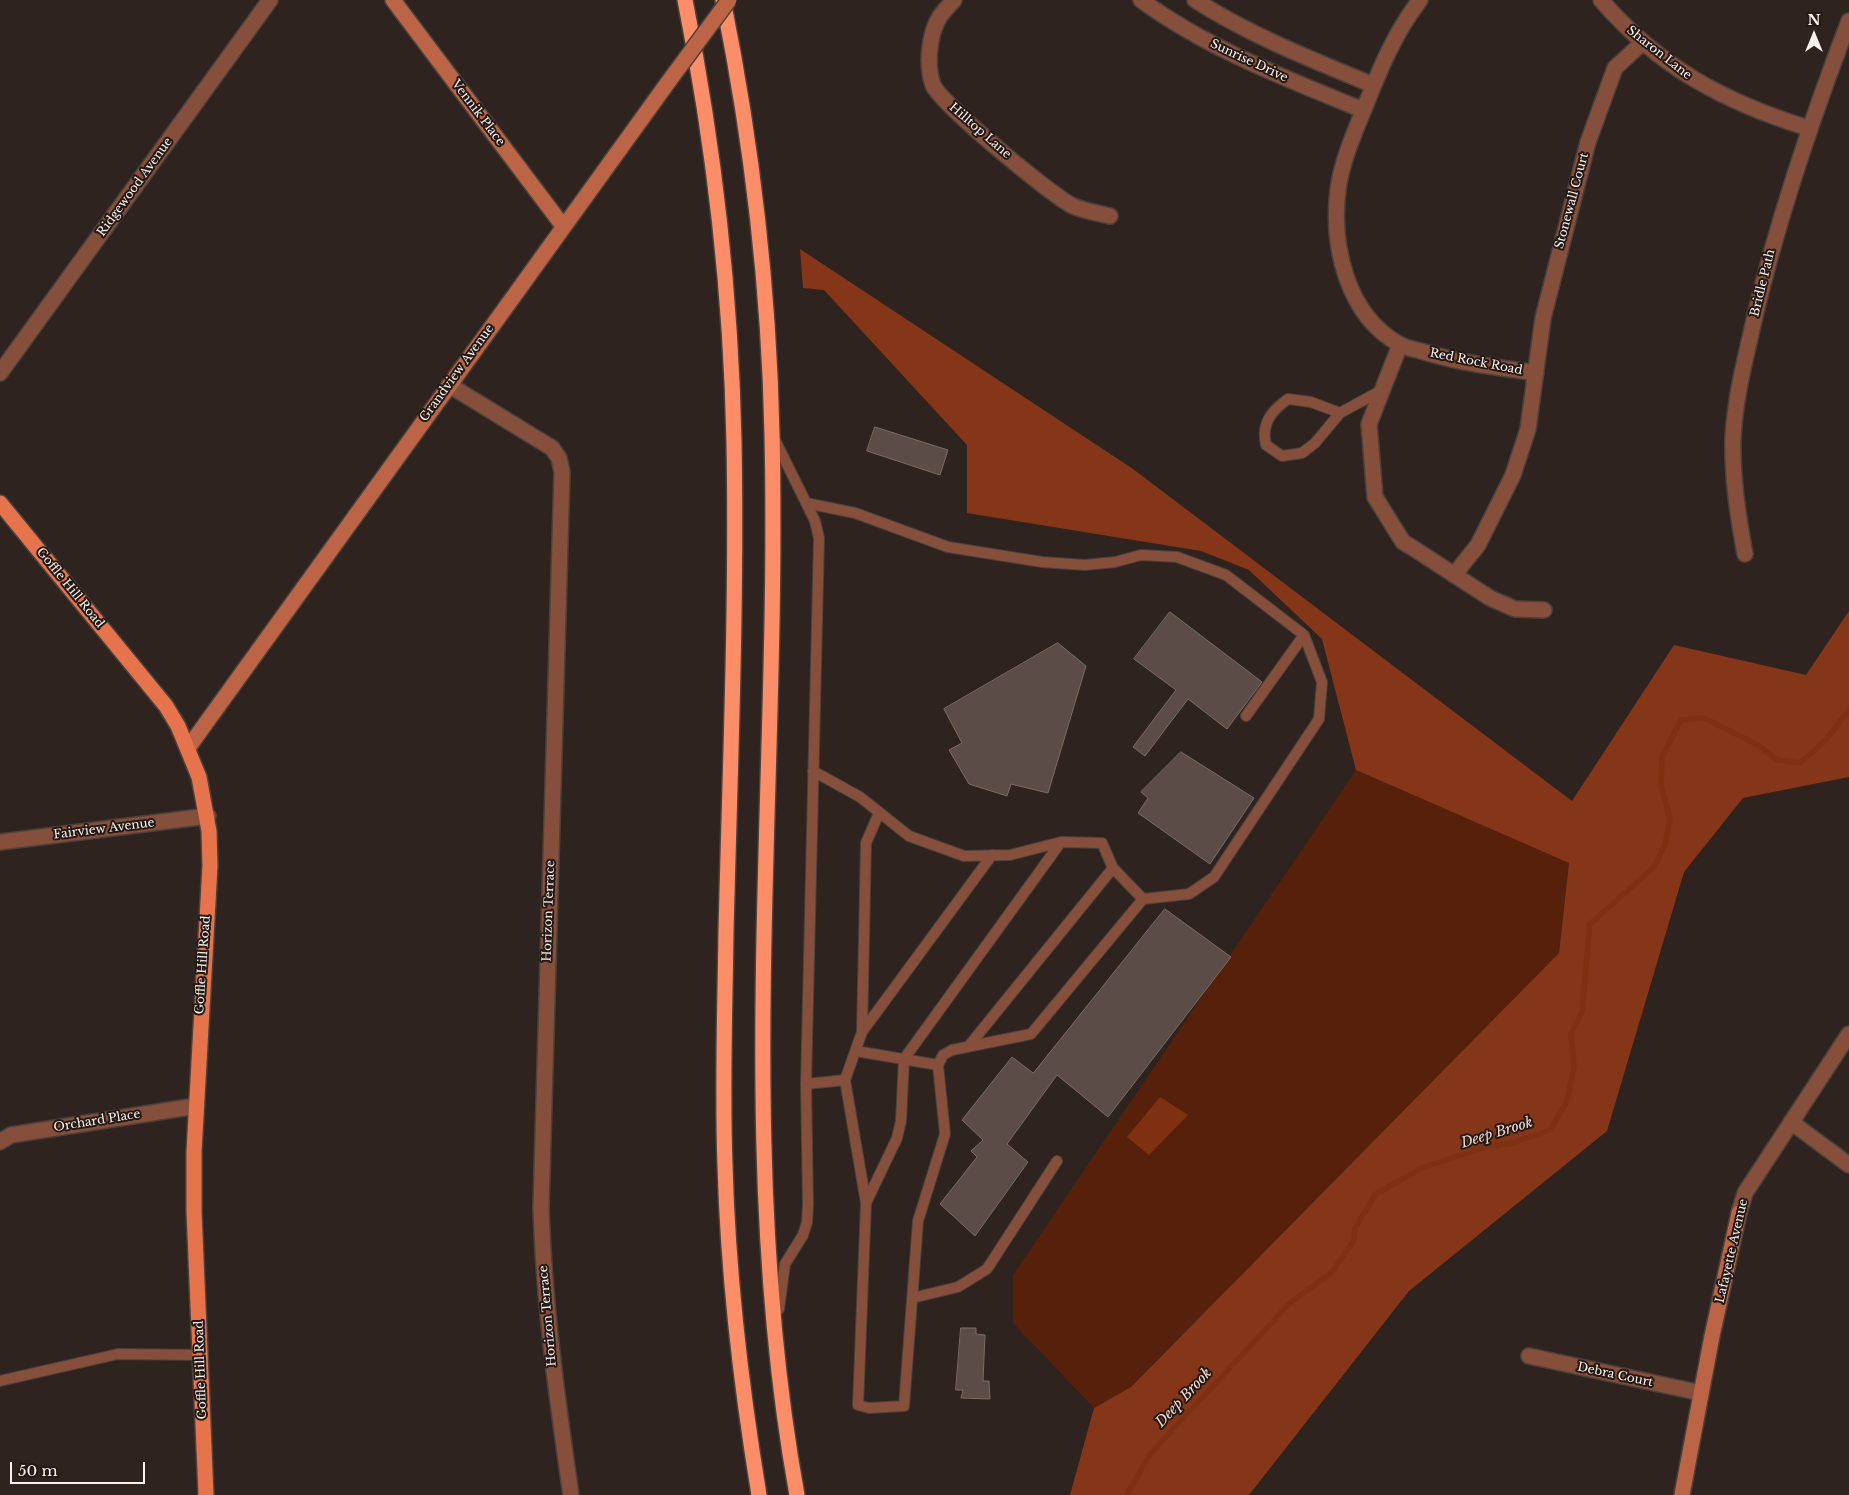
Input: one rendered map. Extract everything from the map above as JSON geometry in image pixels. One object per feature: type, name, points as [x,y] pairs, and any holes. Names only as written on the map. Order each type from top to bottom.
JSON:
[{"type":"highway","points":[[685,0],[713,171],[721,237],[733,429],[734,567],[724,1029],[725,1162],[728,1229],[740,1362],[759,1495]]},
{"type":"highway","points":[[723,0],[730,35],[759,233],[765,298],[772,432],[772,564],[762,1097],[765,1227],[777,1358],[797,1495]]},
{"type":"highway","points":[[728,0],[730,35]]},
{"type":"main road","name":"Goffle Hill Road","points":[[0,503],[154,689],[178,726],[188,748],[199,777],[208,816],[210,866],[196,1106],[194,1211],[206,1495]]},
{"type":"street","name":"Ridgewood Avenue","points":[[0,373],[270,0]]},
{"type":"street","name":"Vennik Place","points":[[393,0],[564,226]]},
{"type":"street","points":[[680,0],[692,37]]},
{"type":"street","name":"Grandview Avenue","points":[[188,748],[728,0]]},
{"type":"street","name":"Hilltop Lane","points":[[954,0],[939,18],[933,34],[930,69],[933,85],[965,120],[1053,193],[1073,206],[1110,216]]},
{"type":"street","points":[[1195,0],[1220,16],[1277,45],[1373,85]]},
{"type":"street","name":"Red Rock Road","points":[[1420,0],[1388,48],[1349,145],[1338,190],[1337,227],[1341,257],[1350,288],[1360,308],[1383,332],[1400,345],[1437,356],[1536,373],[1528,429],[1513,475],[1478,544],[1454,575]]},
{"type":"street","name":"Sharon Lane","points":[[1601,0],[1642,43],[1674,68],[1708,89],[1745,107],[1808,128]]},
{"type":"street","name":"Sunrise Drive","points":[[1150,2],[1215,45],[1267,70],[1363,110]]},
{"type":"street","name":"Bridle Path","points":[[1745,554],[1735,504],[1733,438],[1741,375],[1768,259],[1808,128],[1849,21]]},
{"type":"street","name":"Stonewall Court","points":[[1536,373],[1543,318],[1588,142],[1615,68],[1642,43]]},
{"type":"street","points":[[1400,345],[1369,424],[1375,497],[1403,542],[1490,598],[1515,608],[1544,610]]},
{"type":"street","name":"Horizon Terrace","points":[[449,385],[552,448],[559,458],[562,472],[541,1207],[548,1331],[571,1495]]},
{"type":"street","name":"Fairview Avenue","points":[[0,842],[208,816]]},
{"type":"street","name":"Lafayette Avenue","points":[[1682,1495],[1701,1393],[1739,1213],[1745,1193],[1849,1034]]},
{"type":"street","name":"Orchard Place","points":[[0,1142],[11,1135],[196,1106]]},
{"type":"street","points":[[1791,1122],[1849,1165]]},
{"type":"street","name":"Debra Court","points":[[1529,1356],[1701,1393]]},
{"type":"lane","points":[[1340,414],[1311,402],[1288,399],[1276,408],[1268,418],[1263,434],[1266,445],[1282,456],[1302,453],[1315,443],[1340,414],[1382,390]]},
{"type":"lane","points":[[772,432],[815,522],[819,538],[806,1084],[807,1222],[803,1235],[786,1264],[783,1274],[779,1303],[777,1358]]},
{"type":"lane","points":[[806,503],[855,512],[948,547],[1042,562],[1085,565],[1115,562],[1140,555],[1177,557],[1226,575],[1304,635],[1322,682],[1318,719],[1214,877],[1189,894],[1144,899],[1032,1034],[968,1047],[943,1055],[938,1065],[945,1134],[918,1221],[904,1406],[869,1408],[858,1405],[866,1203],[845,1080],[862,1032],[866,843],[879,813]]},
{"type":"lane","points":[[1246,716],[1304,635]]},
{"type":"lane","points":[[813,771],[860,797],[909,836],[964,856],[1010,855],[1061,842],[1102,843],[1113,868],[1144,899]]},
{"type":"lane","points":[[866,1203],[897,1138],[901,1121],[904,1059],[1061,842]]},
{"type":"lane","points":[[862,1032],[992,855]]},
{"type":"lane","points":[[968,1047],[1113,868]]},
{"type":"lane","points":[[856,1051],[938,1065]]},
{"type":"lane","points":[[806,1084],[845,1080]]},
{"type":"lane","points":[[912,1298],[958,1287],[987,1268],[1057,1161]]},
{"type":"lane","points":[[0,1381],[118,1354],[200,1355]]},
{"type":"shaded area","points":[[800,249],[1133,469],[1572,801],[1674,645],[1806,675],[1849,611],[1849,777],[1743,798],[1684,872],[1607,1131],[1409,1291],[1249,1495],[1070,1495],[1094,1408],[1131,1387],[1559,953],[1569,863],[1356,770],[1322,639],[1249,570],[1201,551],[967,513],[967,445],[824,290],[803,288]]},
{"type":"shaded area","points":[[1356,770],[1569,863],[1559,953],[1131,1387],[1094,1408],[1013,1323],[1013,1275]]},
{"type":"shaded area","points":[[1160,1097],[1188,1115],[1149,1155],[1127,1137]]},
{"type":"building","points":[[875,427],[948,450],[940,475],[867,451]]},
{"type":"building","points":[[1170,612],[1262,682],[1227,729],[1188,699],[1145,756],[1133,747],[1176,690],[1134,659]]},
{"type":"building","points":[[1058,643],[1086,666],[1048,793],[1011,784],[1007,796],[969,784],[949,750],[962,743],[944,709]]},
{"type":"building","points":[[1181,752],[1254,798],[1210,864],[1138,813],[1148,798],[1141,792]]},
{"type":"building","points":[[1165,909],[1231,957],[1108,1117],[1057,1075],[1007,1144],[1028,1162],[975,1236],[940,1204],[977,1157],[971,1151],[983,1140],[962,1120],[1012,1057],[1033,1073]]},
{"type":"building","points":[[961,1328],[976,1328],[976,1334],[985,1335],[983,1381],[989,1381],[990,1399],[961,1398],[963,1390],[956,1390]]},
{"type":"waterway","name":"Deep Brook","points":[[1127,1495],[1150,1454],[1290,1303],[1332,1272],[1354,1241],[1355,1228],[1376,1194],[1422,1168],[1485,1147],[1513,1143],[1550,1130],[1567,1101],[1574,1067],[1571,1033],[1582,1012],[1590,924],[1654,867],[1665,845],[1670,819],[1661,786],[1662,757],[1681,720],[1704,718],[1758,745],[1777,760],[1800,763],[1825,741],[1849,710]]}]
